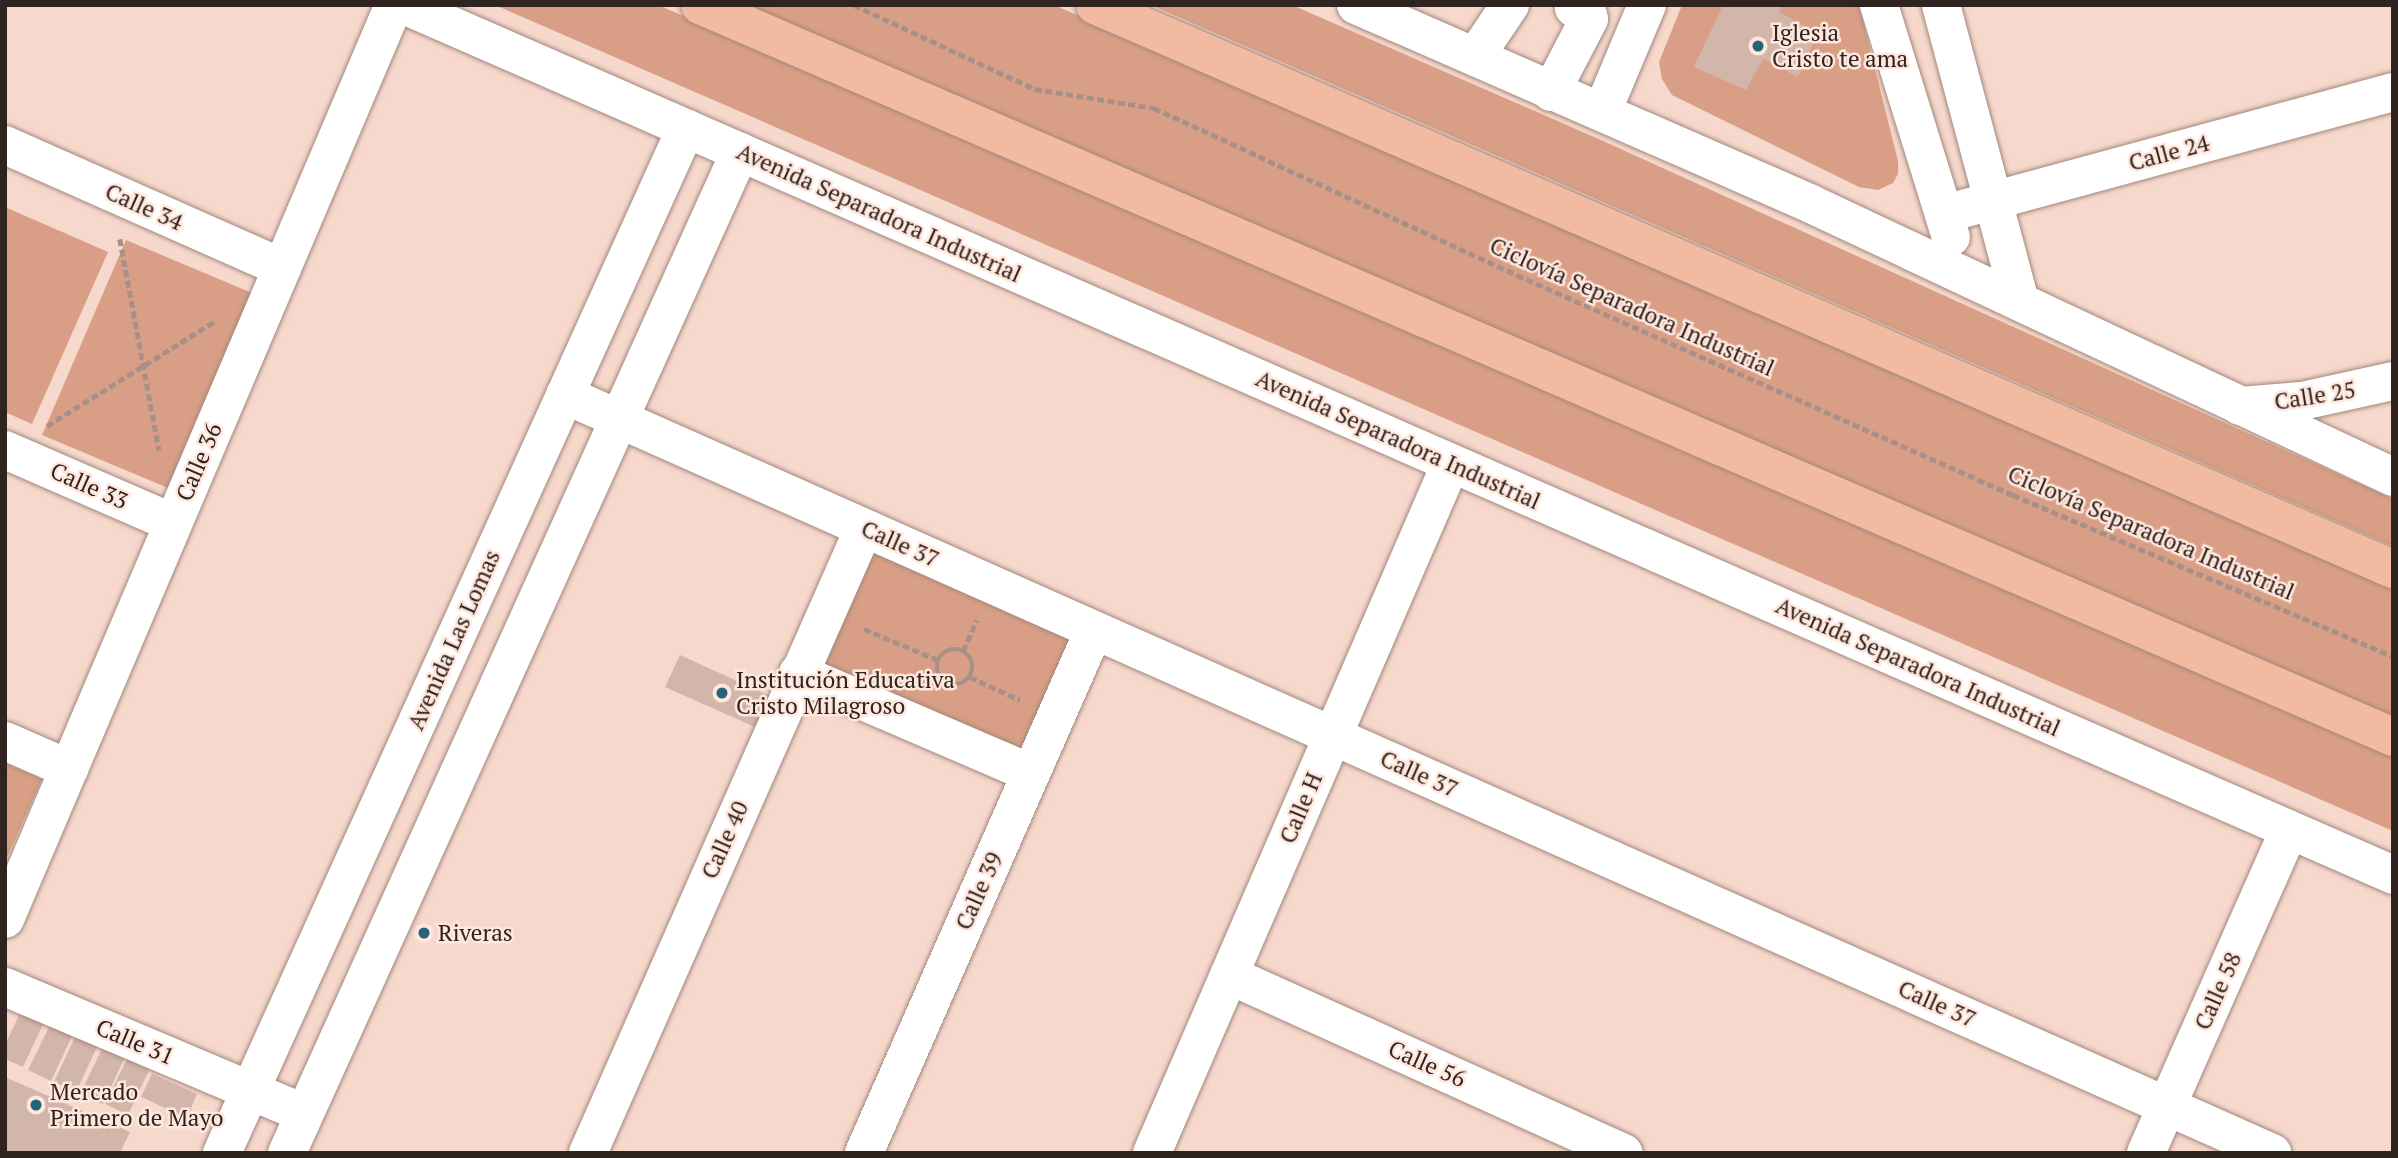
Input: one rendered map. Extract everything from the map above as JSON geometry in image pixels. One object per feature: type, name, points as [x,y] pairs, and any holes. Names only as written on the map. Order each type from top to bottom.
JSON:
[{"type":"main road","points":[[700,5],[2393,737]]},
{"type":"main road","points":[[1095,5],[2393,569]]},
{"type":"street","name":"Calle 36","points":[[5,919],[394,5]]},
{"type":"street","name":"Avenida Separadora Industrial","points":[[404,5],[2393,875]]},
{"type":"street","points":[[1356,5],[1962,273],[2237,406],[2393,477]]},
{"type":"street","points":[[1475,57],[1510,5]]},
{"type":"street","points":[[1602,112],[1647,5]]},
{"type":"street","points":[[1879,5],[1962,273]]},
{"type":"street","points":[[1941,5],[2020,302]]},
{"type":"street","points":[[1551,92],[1589,19],[1588,15],[1574,8]]},
{"type":"street","name":"Calle 24","points":[[1944,214],[2393,93]]},
{"type":"street","name":"Avenida Las Lomas","points":[[222,1153],[686,128]]},
{"type":"street","name":"Calle 34","points":[[5,145],[282,268]]},
{"type":"street","points":[[287,1153],[740,152]]},
{"type":"street","name":"Calle 25","points":[[2237,406],[2302,401],[2393,381]]},
{"type":"street","name":"Calle 37","points":[[565,395],[2272,1153]]},
{"type":"street","name":"Calle 33","points":[[6,450],[173,523]]},
{"type":"street","name":"Calle H","points":[[1152,1153],[1451,463]]},
{"type":"street","name":"Calle 40","points":[[588,1153],[864,528]]},
{"type":"street","name":"Calle 39","points":[[864,1153],[1094,630]]},
{"type":"street","points":[[798,673],[1030,773]]},
{"type":"street","points":[[5,741],[69,769]]},
{"type":"street","name":"Calle 58","points":[[2146,1153],[2289,830]]},
{"type":"street","name":"Calle 56","points":[[1229,975],[1624,1153]]},
{"type":"street","name":"Calle 31","points":[[5,987],[303,1114]]},
{"type":"path","name":"Ciclovía Separadora Industrial","points":[[854,5],[1035,89],[1154,108],[1517,275],[2013,495],[2393,656]]},
{"type":"path","points":[[111,192],[161,457]]},
{"type":"path","points":[[6,450],[220,318]]},
{"type":"path","points":[[963,651],[980,616]]},
{"type":"path","points":[[858,627],[938,660]]},
{"type":"path","points":[[946,651],[963,651],[973,666],[970,677],[961,685],[948,684],[939,677],[938,660],[946,651]]},
{"type":"path","points":[[970,677],[1055,716]]},
{"type":"shaded area","points":[[495,5],[658,5],[2393,755],[2393,831]]},
{"type":"shaded area","points":[[740,5],[1054,5],[2393,589],[2393,719]]},
{"type":"shaded area","points":[[1151,5],[1292,5],[1601,140],[2393,499],[2393,546]]},
{"type":"shaded area","points":[[1682,5],[1859,5],[1898,161],[1898,174],[1893,183],[1878,190],[1859,187],[1672,95],[1662,79],[1659,62]]},
{"type":"shaded area","points":[[5,207],[108,252],[32,424],[5,412]]},
{"type":"shaded area","points":[[126,240],[252,293],[168,488],[42,435]]},
{"type":"shaded area","points":[[872,548],[1078,640],[1026,756],[820,664]]},
{"type":"shaded area","points":[[5,763],[42,779],[5,862]]},
{"type":"building","name":"Iglesia Cristo te ama","points":[[1723,5],[1782,5],[1779,12],[1818,33],[1798,77],[1763,59],[1746,90],[1694,67]]},
{"type":"building","name":"Institución Educativa Cristo Milagroso","points":[[680,655],[779,700],[764,731],[665,687]]},
{"type":"building","points":[[21,1011],[44,1022],[23,1067],[5,1059],[5,1045]]},
{"type":"building","points":[[50,1025],[72,1036],[51,1081],[28,1070]]},
{"type":"building","points":[[75,1037],[97,1047],[76,1092],[54,1082]]},
{"type":"building","points":[[102,1049],[124,1059],[103,1104],[80,1094]]},
{"type":"building","points":[[127,1059],[149,1070],[128,1115],[105,1104]]},
{"type":"building","points":[[152,1074],[197,1094],[187,1118],[141,1097]]},
{"type":"building","name":"Mercado Primero de Mayo","points":[[5,1077],[130,1132],[120,1153],[5,1153]]},
{"type":"place","name":"Iglesia Cristo te ama","points":[[1758,46]]},
{"type":"place","name":"Institución Educativa Cristo Milagroso","points":[[722,693]]},
{"type":"place","name":"Riveras","points":[[424,933]]},
{"type":"place","name":"Mercado Primero de Mayo","points":[[36,1105]]}]
